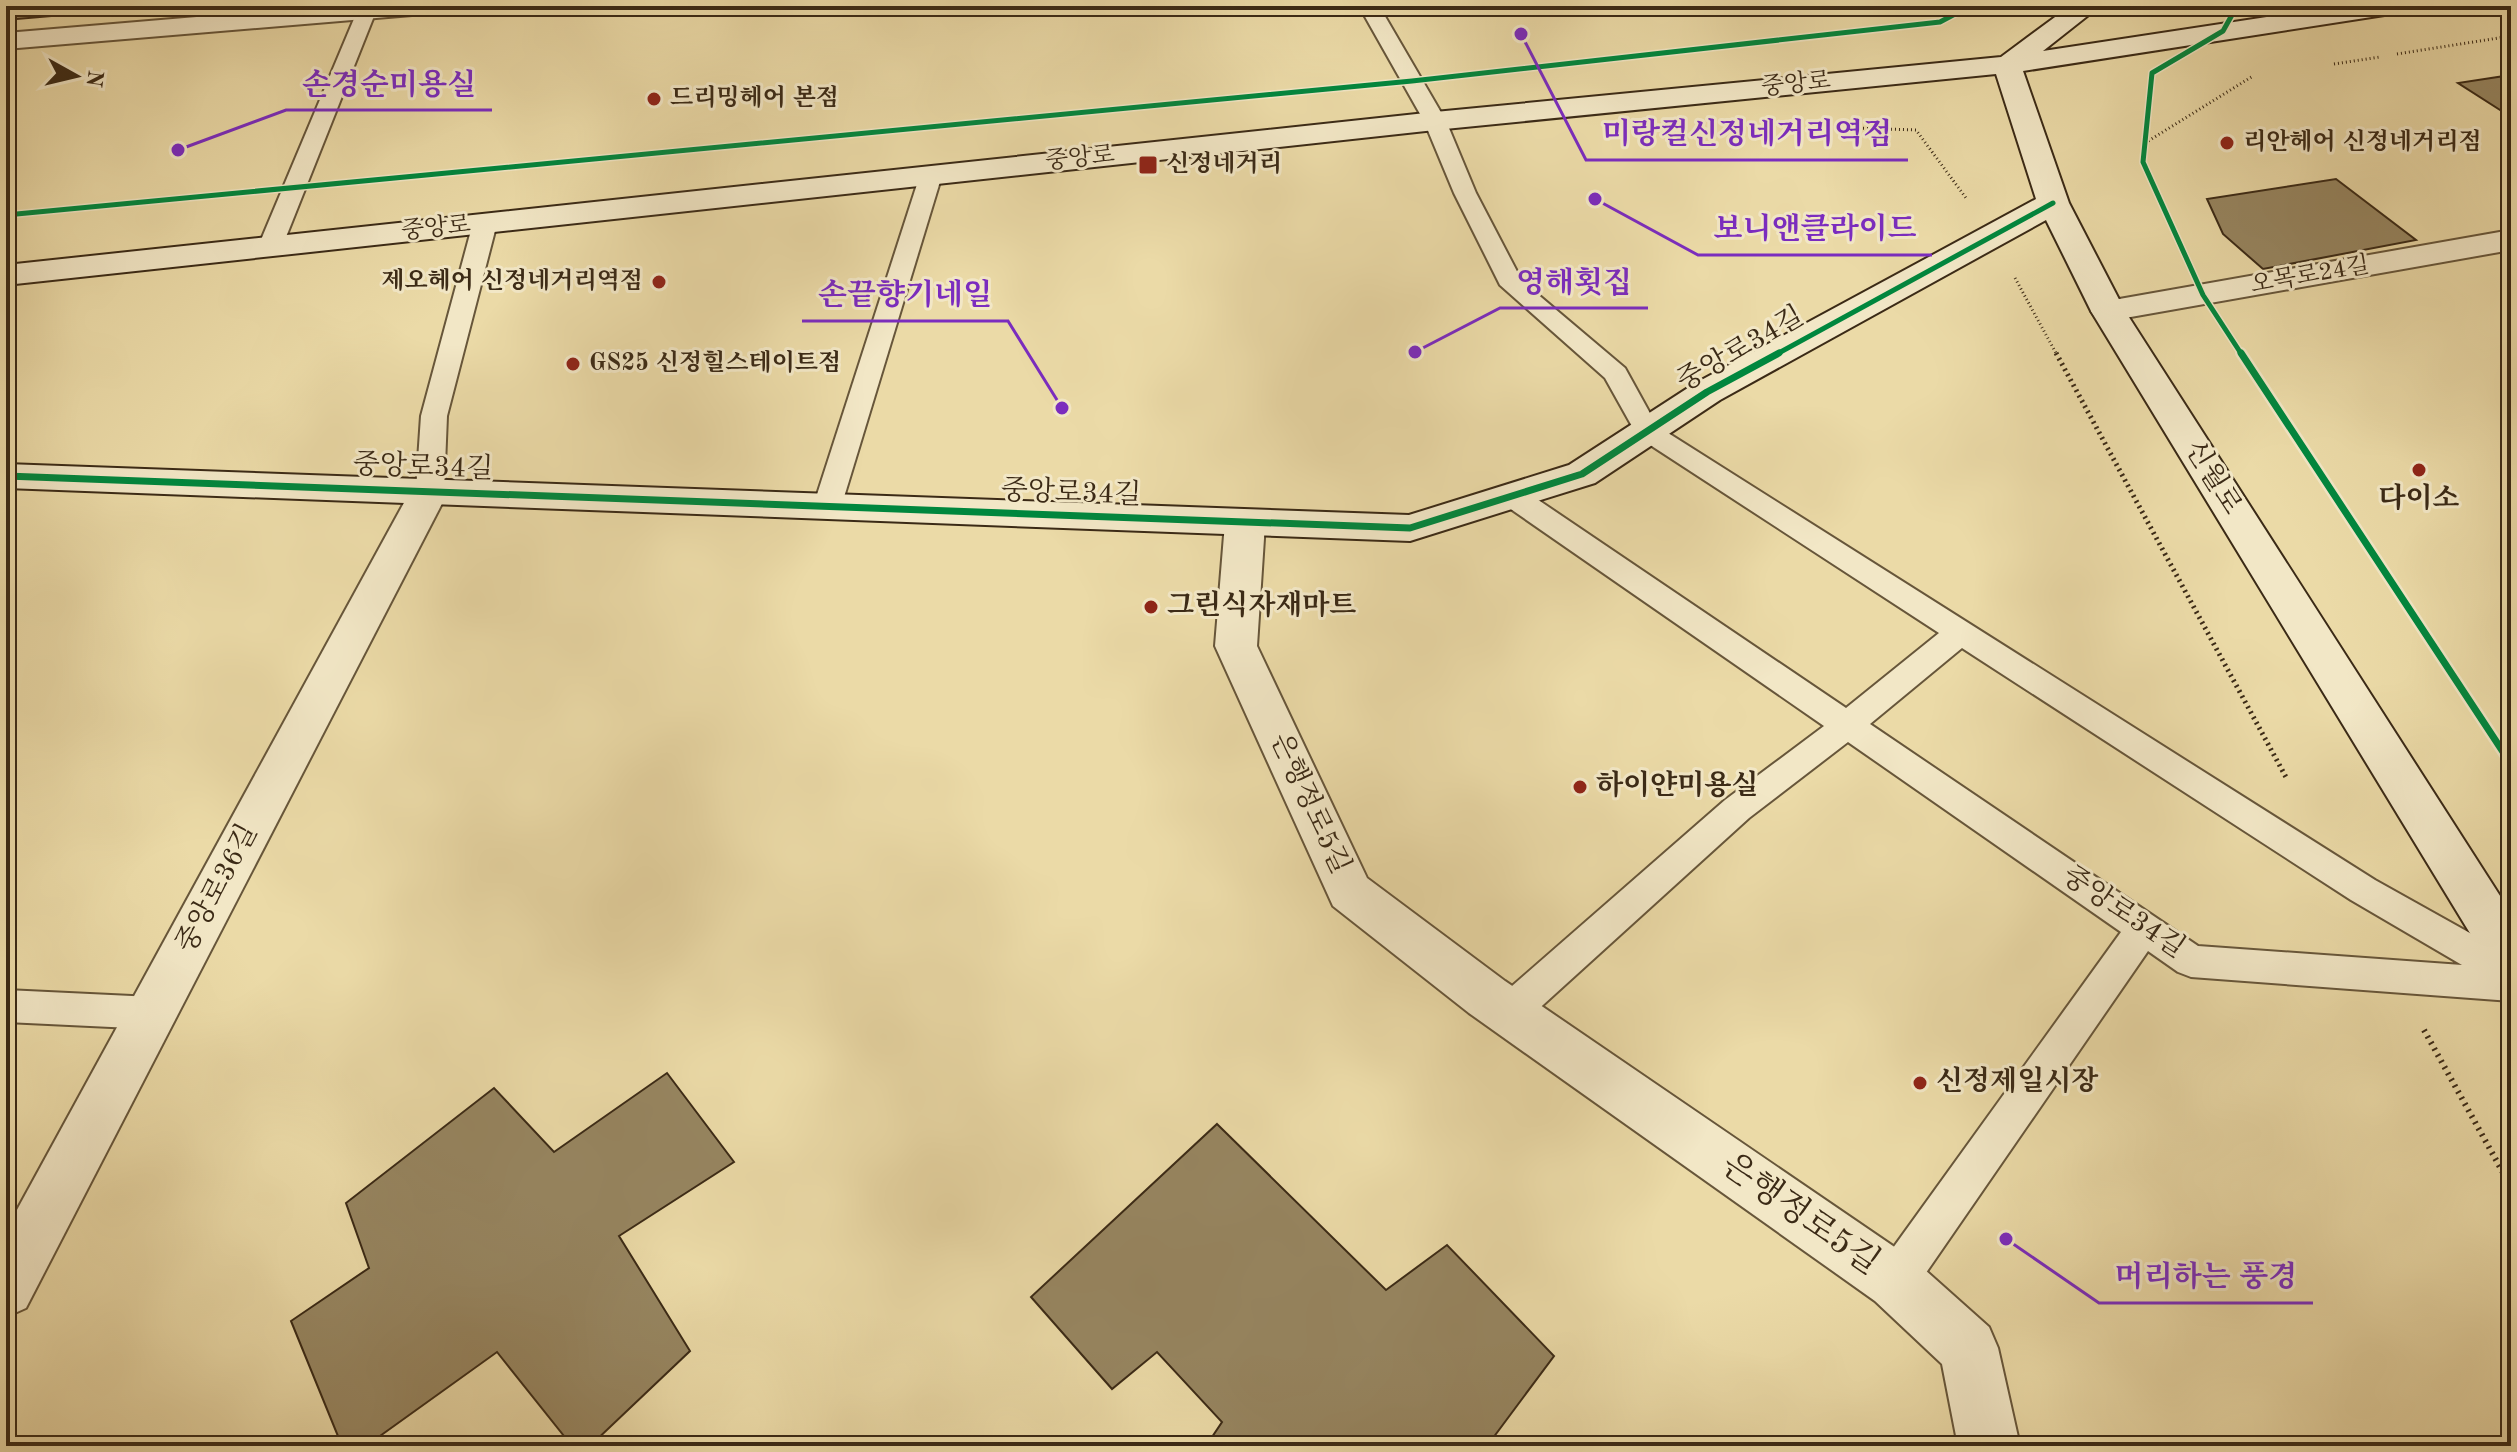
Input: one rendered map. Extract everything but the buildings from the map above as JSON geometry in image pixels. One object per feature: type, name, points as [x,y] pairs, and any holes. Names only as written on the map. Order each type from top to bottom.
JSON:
[{"type":"street","points":[[6,41],[424,6]]},
{"type":"street","points":[[2007,65],[2087,6]]},
{"type":"street","name":"중앙로","points":[[6,275],[1435,121],[2007,65],[2391,6]]},
{"type":"street","name":"신월로","points":[[2007,65],[2053,203],[2108,311],[2511,956]]},
{"type":"street","name":"중앙로34길","points":[[6,476],[1410,528],[1582,474],[1707,392],[2053,203]]},
{"type":"street","name":"오목로24길","points":[[2108,311],[2511,240]]},
{"type":"street","name":"중앙로36길","points":[[6,1288],[430,490]]},
{"type":"street","name":"은행정로5길","points":[[1245,523],[1236,646],[1350,892],[1509,1012],[1895,1281],[1968,1348],[1989,1446]]},
{"type":"lane","points":[[1369,6],[1435,121],[1465,193],[1512,285],[1616,374],[1647,431],[2363,890],[2511,975]]},
{"type":"lane","points":[[270,247],[366,11]]},
{"type":"lane","points":[[827,507],[931,175]]},
{"type":"lane","points":[[430,490],[434,416],[485,223]]},
{"type":"lane","name":"중앙로34길","points":[[1512,496],[2191,961],[2511,985]]},
{"type":"lane","points":[[1509,1012],[1737,809],[1849,724],[1960,632]]},
{"type":"lane","name":"은행정로5길","points":[[1895,1281],[2143,929]]},
{"type":"lane","points":[[6,1006],[153,1013]]},
{"type":"path","points":[[2396,54],[2511,36]]},
{"type":"path","points":[[2323,66],[2381,57]]},
{"type":"path","points":[[2145,148],[2250,77],[2265,74]]},
{"type":"path","points":[[1841,128],[1916,130],[1992,236],[2293,790]]},
{"type":"path","points":[[2145,148],[2146,129]]},
{"type":"path","points":[[2393,975],[2511,1187]]},
{"type":"cycle path","points":[[6,215],[1412,81],[1940,22],[1970,6]]},
{"type":"cycle path","points":[[2237,6],[2223,31],[2152,73],[2143,162],[2203,295],[2511,764]]},
{"type":"cycle path","points":[[6,476],[1410,528],[1582,474],[1707,392],[2053,203]]},
{"type":"place","name":"미랑컬신정네거리역점","points":[[1521,34]]},
{"type":"place","name":"드리밍헤어 본점","points":[[654,99]]},
{"type":"place","name":"리안헤어 신정네거리점","points":[[2227,143]]},
{"type":"place","name":"손경순미용실","points":[[178,150]]},
{"type":"place","name":"신정네거리","points":[[1148,165]]},
{"type":"place","name":"보니앤클라이드","points":[[1595,199]]},
{"type":"place","name":"제오헤어 신정네거리역점","points":[[659,282]]},
{"type":"place","name":"영해횟집","points":[[1415,352]]},
{"type":"place","name":"GS25 신정힐스테이트점","points":[[573,364]]},
{"type":"place","name":"손끝향기네일","points":[[1062,408]]},
{"type":"place","name":"다이소","points":[[2419,470]]},
{"type":"place","name":"그린식자재마트","points":[[1151,607]]},
{"type":"place","name":"하이얀미용실","points":[[1580,787]]},
{"type":"place","name":"신정제일시장","points":[[1920,1083]]},
{"type":"place","name":"머리하는 풍경","points":[[2006,1239]]}]
